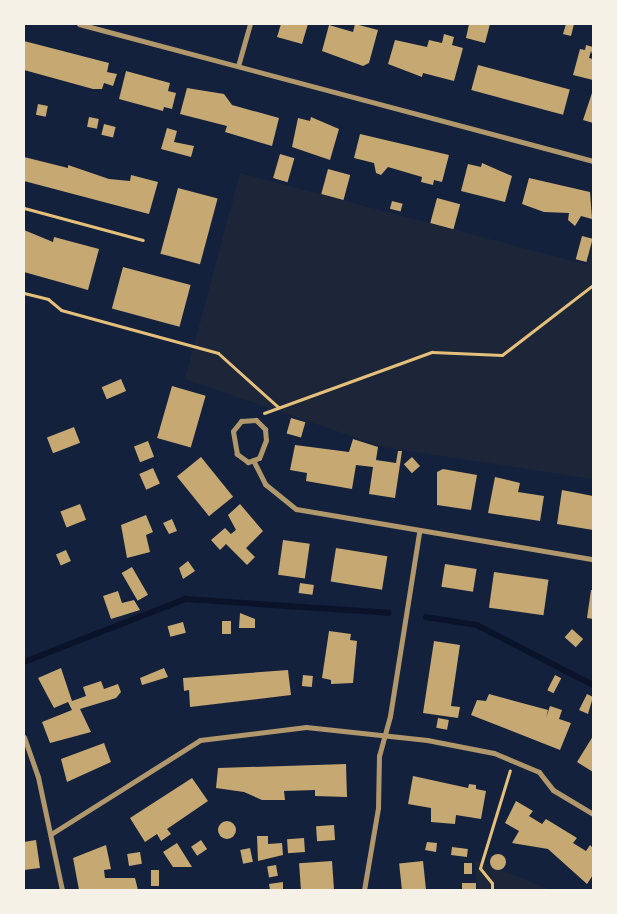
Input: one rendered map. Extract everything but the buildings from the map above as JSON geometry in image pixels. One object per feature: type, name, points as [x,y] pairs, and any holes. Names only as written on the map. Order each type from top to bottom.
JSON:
[{"type":"street","points":[[79,24],[593,161]]},
{"type":"street","points":[[238,66],[250,24]]},
{"type":"street","points":[[256,420],[266,434],[262,453],[254,462],[242,460],[232,436],[242,421],[256,420]]},
{"type":"street","points":[[254,462],[265,484],[296,509],[419,532],[593,559]]},
{"type":"street","points":[[364,890],[378,808],[376,773],[384,739],[419,532]]},
{"type":"street","points":[[51,834],[200,740],[306,727],[384,739],[427,740],[513,761],[539,772],[553,790],[593,814]]},
{"type":"street","points":[[24,737],[51,834],[62,890]]},
{"type":"path","points":[[24,208],[143,240]]},
{"type":"path","points":[[256,420],[278,407],[432,352],[502,355],[593,285]]},
{"type":"path","points":[[24,292],[48,298],[61,310],[218,353],[278,407]]},
{"type":"path","points":[[492,890],[492,882],[480,868],[513,761]]},
{"type":"shaded area","points":[[240,173],[587,265],[593,245],[593,479],[383,447],[185,379]]},
{"type":"shaded area","points":[[475,860],[551,890],[477,890]]},
{"type":"waterway","points":[[24,662],[186,599],[389,613]]},
{"type":"waterway","points":[[426,617],[477,625],[593,685]]}]
